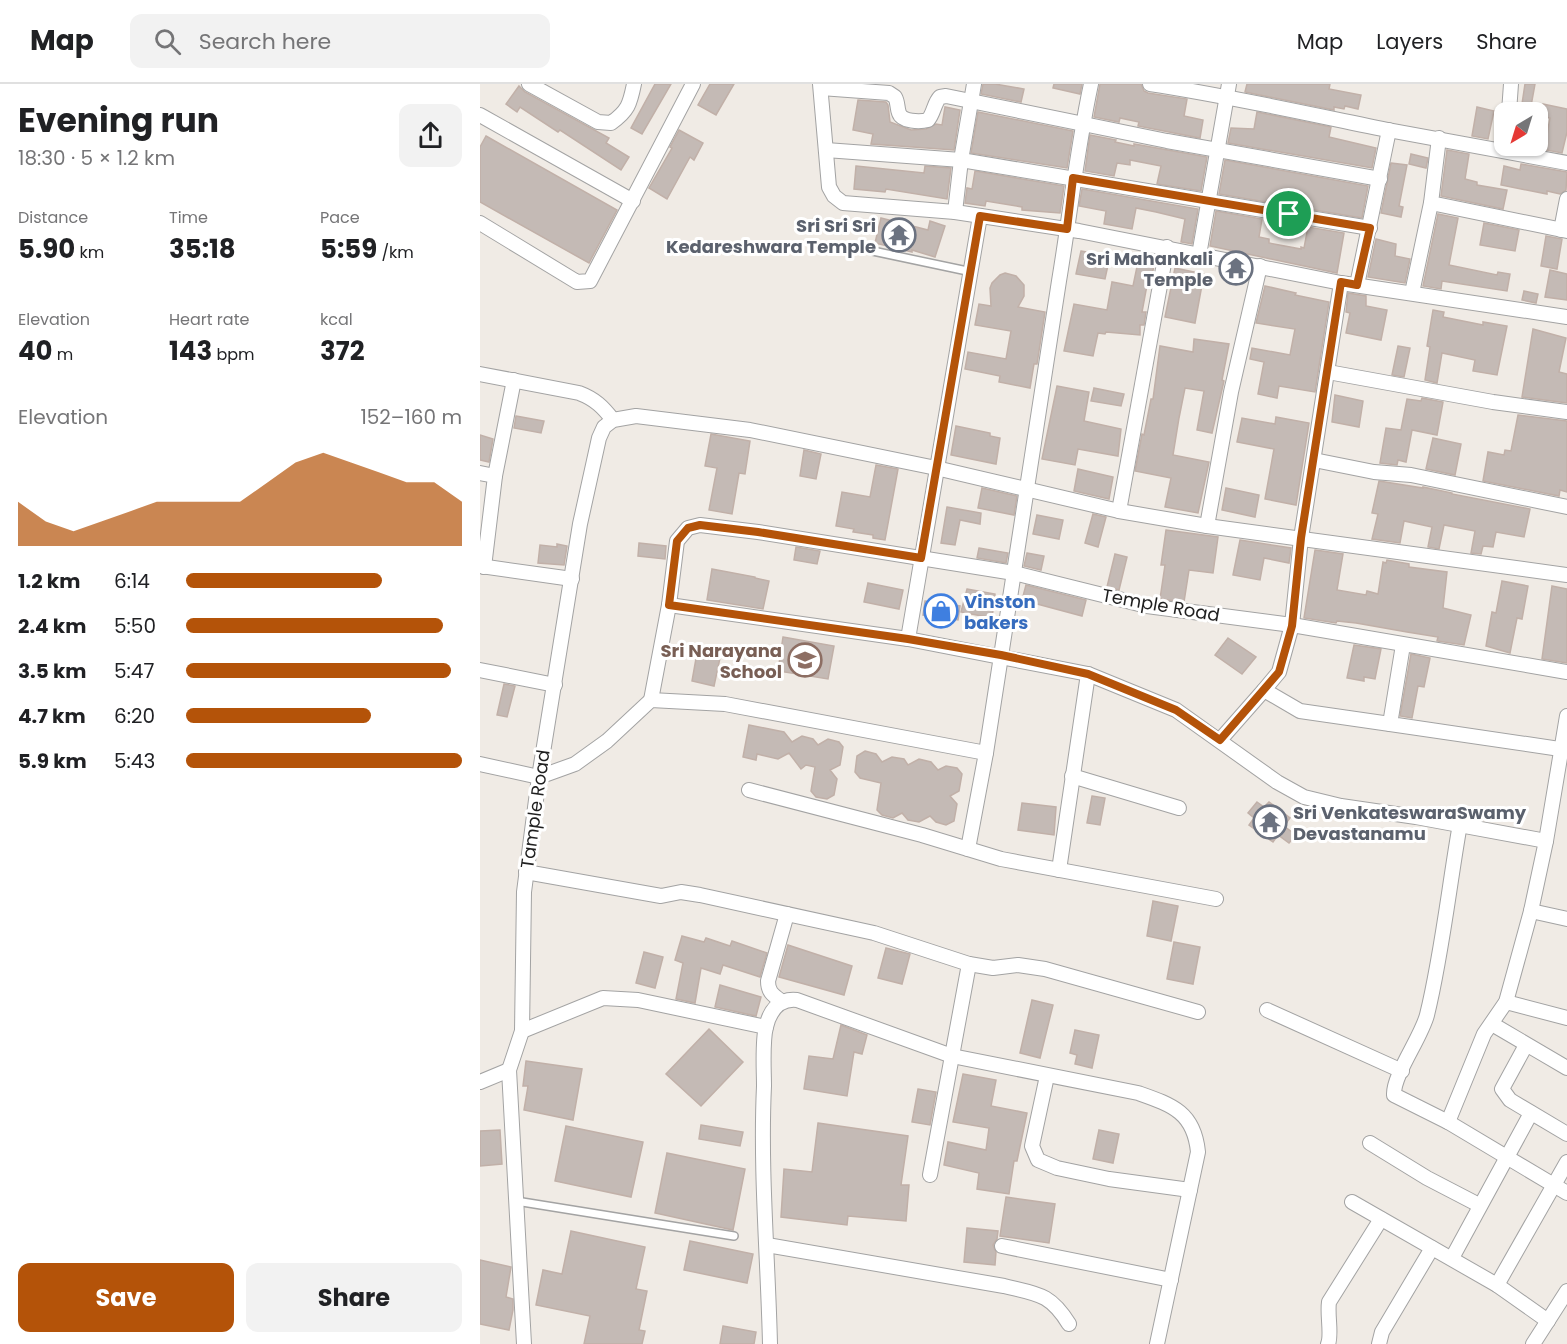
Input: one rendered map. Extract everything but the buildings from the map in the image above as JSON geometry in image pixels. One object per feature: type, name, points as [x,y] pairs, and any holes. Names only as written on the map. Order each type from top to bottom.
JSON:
[{"type":"street","points":[[529,84],[598,122],[611,123],[623,115],[629,104],[634,84]]},
{"type":"street","points":[[555,84],[556,99]]},
{"type":"street","points":[[480,223],[578,282],[585,282],[593,277],[693,84]]},
{"type":"street","points":[[955,212],[974,84]]},
{"type":"street","points":[[968,849],[986,753],[1073,178],[1091,84]]},
{"type":"street","points":[[1150,84],[1228,90],[1389,130],[1494,146]]},
{"type":"street","points":[[1510,102],[1511,84]]},
{"type":"street","points":[[1380,179],[940,97],[932,116],[922,122],[902,117],[899,114],[895,97],[889,93],[820,86],[830,187],[834,196],[843,203],[955,212],[1067,229],[1357,285],[1567,317]]},
{"type":"street","points":[[1199,255],[1228,90]]},
{"type":"street","points":[[480,115],[633,201]]},
{"type":"street","points":[[1357,285],[1389,130]]},
{"type":"street","points":[[1412,293],[1431,203],[1439,138]]},
{"type":"street","points":[[826,150],[961,160],[1370,228]]},
{"type":"street","points":[[1539,156],[1567,163]]},
{"type":"street","points":[[1431,203],[1564,230],[1567,199]]},
{"type":"street","points":[[908,639],[980,216]]},
{"type":"street","points":[[1119,511],[1167,248]]},
{"type":"street","points":[[1206,526],[1231,392],[1260,266]]},
{"type":"street","points":[[1220,740],[1279,672],[1292,626],[1301,538],[1341,282]]},
{"type":"street","points":[[1328,372],[1493,402],[1567,412]]},
{"type":"street","points":[[480,374],[579,393],[603,407],[613,420],[636,416],[750,430],[936,468],[1119,511],[1206,526],[1567,575]]},
{"type":"street","points":[[514,381],[495,476],[482,567],[572,579]]},
{"type":"street","name":"Tample Road","points":[[524,1344],[509,1070],[522,1031],[524,892],[539,777],[580,524],[599,438],[604,427],[613,420]]},
{"type":"street","points":[[1314,460],[1374,472],[1411,475],[1567,507]]},
{"type":"street","points":[[480,473],[495,476]]},
{"type":"street","name":"Temple Road","points":[[651,700],[669,605],[677,541],[688,528],[700,525],[758,532],[1014,573],[1147,606],[1292,626],[1567,672]]},
{"type":"street","points":[[669,605],[908,639],[1001,655],[1088,674],[1176,710],[1277,782],[1305,797],[1341,806],[1460,824],[1546,841]]},
{"type":"street","points":[[1390,724],[1403,645]]},
{"type":"street","points":[[480,670],[555,685]]},
{"type":"street","points":[[1059,870],[1088,674]]},
{"type":"street","points":[[1264,690],[1300,711],[1564,749]]},
{"type":"street","points":[[480,764],[539,777],[575,764],[607,741],[651,700],[725,704],[986,753]]},
{"type":"street","points":[[1448,1122],[1484,1034],[1506,1002],[1531,911],[1546,841],[1564,749],[1567,716]]},
{"type":"street","points":[[1072,776],[1179,808]]},
{"type":"street","points":[[749,790],[888,826],[1000,859],[1216,899]]},
{"type":"street","points":[[1460,824],[1426,1017],[1401,1071],[1394,1095],[1448,1122],[1567,1193]]},
{"type":"street","points":[[526,872],[661,896],[681,892],[700,895],[874,933],[969,964],[993,968],[1018,965],[1045,969],[1198,1012]]},
{"type":"street","points":[[1531,911],[1567,919]]},
{"type":"street","points":[[781,1001],[771,994],[768,981],[787,914]]},
{"type":"street","points":[[930,1175],[969,964]]},
{"type":"street","points":[[522,1031],[603,998],[638,1000],[766,1027]]},
{"type":"street","points":[[770,1344],[763,1112],[766,1027],[776,1006],[788,999],[796,999],[952,1056],[1138,1093],[1167,1104],[1186,1117],[1197,1136],[1198,1152],[1157,1344]]},
{"type":"street","points":[[1506,1002],[1567,1018]]},
{"type":"street","points":[[1267,1010],[1401,1071]]},
{"type":"street","points":[[1492,1024],[1567,1068]]},
{"type":"street","points":[[1526,1045],[1502,1089],[1510,1101],[1567,1134]]},
{"type":"street","points":[[480,1082],[509,1070]]},
{"type":"street","points":[[1047,1076],[1032,1146],[1038,1160],[1057,1168],[1109,1179],[1190,1190]]},
{"type":"street","points":[[1452,1258],[1530,1113]]},
{"type":"street","points":[[1370,1143],[1427,1178],[1479,1205]]},
{"type":"street","points":[[1497,1285],[1567,1162]]},
{"type":"street","points":[[1352,1202],[1497,1285],[1548,1321]]},
{"type":"street","points":[[1328,1344],[1331,1338],[1327,1314],[1329,1302],[1381,1219]]},
{"type":"street","points":[[767,1245],[1004,1286],[1041,1295],[1060,1309],[1069,1324]]},
{"type":"street","points":[[1002,1246],[1171,1280]]},
{"type":"street","points":[[1379,1344],[1382,1332],[1432,1248]]},
{"type":"street","points":[[1533,1344],[1567,1291]]},
{"type":"lane","points":[[868,250],[972,272]]},
{"type":"lane","points":[[516,1202],[734,1236]]},
{"type":"place","name":"Sri Sri Sri Kedareshwara Temple","points":[[899,235]]},
{"type":"place","name":"Sri Mahankali Temple","points":[[1236,268]]},
{"type":"place","name":"Vinston bakers","points":[[941,611]]},
{"type":"place","name":"Sri Narayana School","points":[[805,660]]},
{"type":"place","name":"Sri VenkateswaraSwamy Devastanamu","points":[[1270,822]]},
{"type":"route","points":[[1073,178],[1289,214],[1370,228],[1357,285],[1341,282],[1301,538],[1292,626],[1279,672],[1220,740],[1176,710],[1088,674],[1001,655],[908,639],[669,605],[677,541],[688,528],[700,525],[921,558],[980,216],[1067,229],[1073,178]]}]
